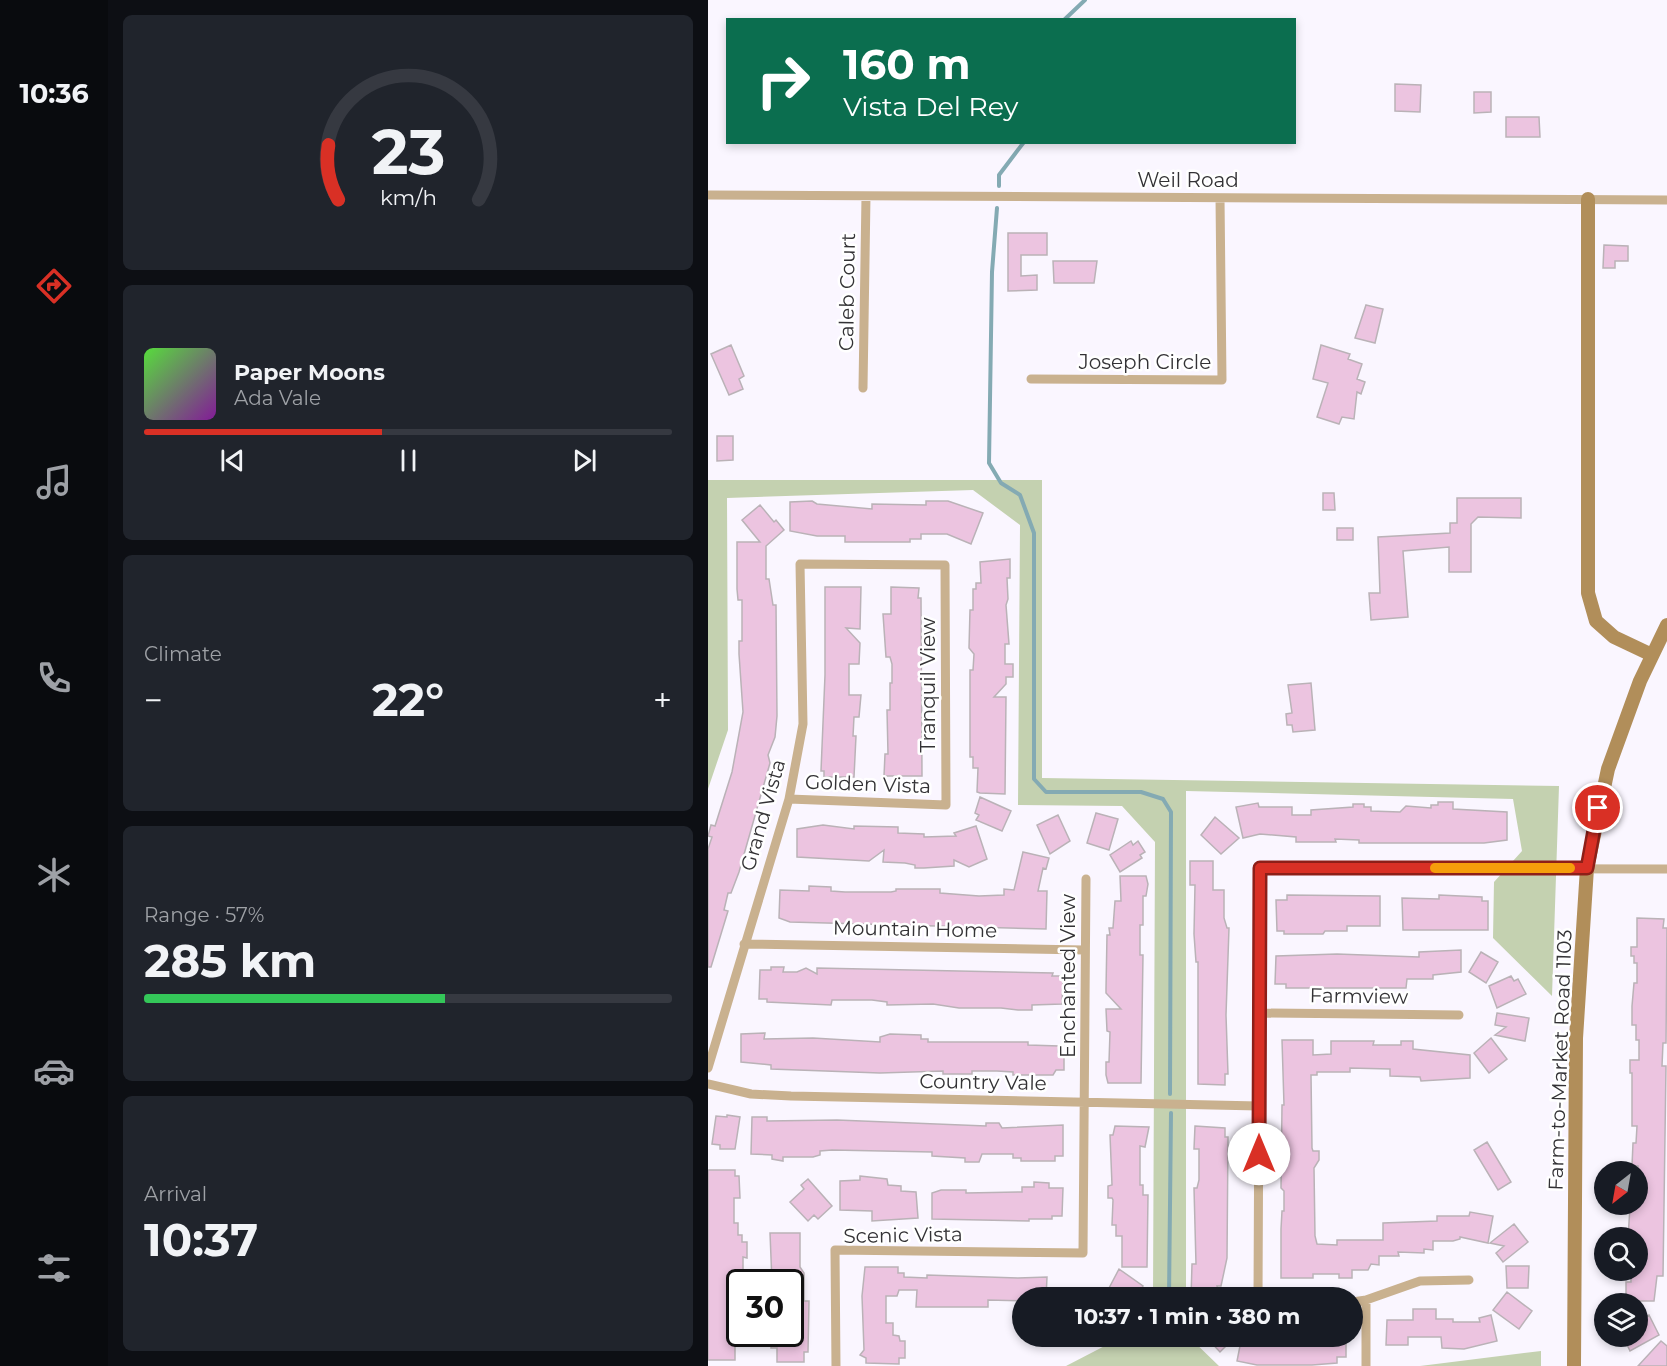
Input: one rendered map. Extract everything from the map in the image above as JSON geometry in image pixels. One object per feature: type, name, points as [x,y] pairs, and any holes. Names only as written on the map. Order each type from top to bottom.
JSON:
[{"type":"main road","points":[[1588,199],[1588,593],[1596,621],[1614,637],[1652,655]]},
{"type":"main road","name":"Farm-to-Market Road 1103","points":[[1574,1366],[1576,1038],[1587,868],[1608,769],[1652,655],[1667,625]]},
{"type":"street","name":"Weil Road","points":[[708,195],[1667,200]]},
{"type":"street","name":"Caleb Court","points":[[863,388],[867,196]]},
{"type":"street","name":"Joseph Circle","points":[[1031,379],[1221,380],[1220,198]]},
{"type":"street","name":"Tranquil View","points":[[800,564],[945,566],[946,805]]},
{"type":"street","name":"Grand Vista","points":[[708,1068],[789,799],[803,724],[800,564]]},
{"type":"street","name":"Golden Vista","points":[[789,799],[946,805]]},
{"type":"street","points":[[1258,1287],[1260,868],[1667,869]]},
{"type":"street","name":"Enchanted View","points":[[1083,1253],[1086,879]]},
{"type":"street","name":"Mountain Home","points":[[744,944],[1084,950]]},
{"type":"street","name":"Farmview","points":[[1259,1013],[1459,1015]]},
{"type":"street","name":"Country Vale","points":[[708,1084],[751,1094],[1259,1106]]},
{"type":"street","name":"Scenic Vista","points":[[836,1366],[836,1250],[1083,1253]]},
{"type":"street","points":[[1363,1300],[1420,1281],[1469,1280]]},
{"type":"street","points":[[1366,1300],[1366,1366]]},
{"type":"green space","points":[[708,480],[1042,480],[1042,778],[1559,786],[1552,996],[1493,938],[1494,882],[1522,851],[1513,799],[1186,791],[1186,1287],[1153,1287],[1155,842],[1122,806],[1018,805],[1020,525],[973,490],[727,498],[728,730],[708,789]]},
{"type":"green space","points":[[1103,1347],[1199,1347],[1219,1366],[1066,1366]]},
{"type":"green space","points":[[1541,1351],[1541,1366],[1420,1366]]},
{"type":"building","points":[[1395,84],[1421,85],[1420,112],[1395,111]]},
{"type":"building","points":[[1474,92],[1491,92],[1491,112],[1474,113]]},
{"type":"building","points":[[1506,117],[1539,117],[1540,137],[1506,137]]},
{"type":"building","points":[[1008,233],[1047,233],[1047,255],[1021,255],[1021,276],[1037,275],[1037,290],[1008,291]]},
{"type":"building","points":[[1604,245],[1628,246],[1628,261],[1615,261],[1615,268],[1603,268]]},
{"type":"building","points":[[1053,261],[1097,261],[1094,283],[1054,283]]},
{"type":"building","points":[[1366,305],[1383,309],[1375,343],[1355,338]]},
{"type":"building","points":[[731,345],[744,376],[739,379],[743,389],[729,395],[711,354]]},
{"type":"building","points":[[1321,345],[1350,354],[1348,359],[1362,364],[1357,379],[1365,382],[1361,394],[1357,392],[1354,419],[1342,417],[1339,424],[1317,417],[1328,383],[1313,379]]},
{"type":"building","points":[[717,436],[733,436],[733,460],[717,461]]},
{"type":"building","points":[[1323,493],[1334,493],[1335,510],[1323,510]]},
{"type":"building","points":[[1457,498],[1521,498],[1521,518],[1478,517],[1471,524],[1471,572],[1449,572],[1449,547],[1403,551],[1408,617],[1371,620],[1369,593],[1380,593],[1378,537],[1450,533],[1450,523],[1457,523]]},
{"type":"building","points":[[812,501],[817,504],[872,509],[872,504],[926,505],[926,501],[948,501],[983,513],[971,544],[947,534],[921,534],[921,539],[910,539],[910,542],[845,542],[845,536],[817,536],[790,531],[790,502]]},
{"type":"building","points":[[760,505],[784,530],[766,546],[766,579],[769,579],[773,605],[776,605],[777,716],[775,737],[768,755],[770,763],[739,872],[731,893],[728,893],[724,910],[728,911],[711,967],[708,967],[708,849],[712,837],[708,836],[711,825],[715,826],[732,772],[743,712],[739,654],[739,641],[742,641],[742,600],[738,600],[737,589],[737,542],[760,542],[742,520]]},
{"type":"building","points":[[1337,528],[1353,528],[1353,540],[1337,540]]},
{"type":"building","points":[[1010,559],[1006,605],[1009,644],[1005,644],[1005,664],[1013,664],[1013,677],[1006,677],[1006,684],[994,697],[1006,697],[1005,794],[980,793],[977,792],[978,768],[973,768],[973,757],[970,757],[970,670],[973,670],[974,654],[969,648],[970,610],[973,610],[973,589],[976,589],[976,583],[981,583],[980,562]]},
{"type":"building","points":[[825,587],[861,587],[860,629],[846,628],[860,643],[859,664],[849,664],[849,695],[861,695],[859,717],[854,717],[853,736],[856,736],[854,777],[824,777],[824,771],[821,771],[825,675]]},
{"type":"building","points":[[891,587],[919,588],[918,598],[921,598],[922,776],[884,776],[885,754],[888,754],[887,710],[890,710],[892,664],[890,657],[886,657],[883,614],[891,614]]},
{"type":"building","points":[[1311,683],[1315,730],[1293,732],[1292,725],[1287,725],[1286,714],[1292,713],[1288,685]]},
{"type":"building","points":[[980,797],[1011,811],[1002,831],[976,820],[979,815],[975,813]]},
{"type":"building","points":[[1438,802],[1453,802],[1453,809],[1507,812],[1507,840],[1484,843],[1359,843],[1359,840],[1335,839],[1336,842],[1296,842],[1296,837],[1260,834],[1243,838],[1236,807],[1258,803],[1259,807],[1292,807],[1292,815],[1311,815],[1311,810],[1353,807],[1353,804],[1364,804],[1364,807],[1371,807],[1371,811],[1400,812],[1406,806],[1431,808],[1431,805],[1438,805]]},
{"type":"building","points":[[1096,813],[1118,819],[1109,850],[1087,843]]},
{"type":"building","points":[[1058,815],[1070,841],[1050,854],[1037,825]]},
{"type":"building","points":[[1215,817],[1239,838],[1221,854],[1201,835]]},
{"type":"building","points":[[823,825],[854,829],[854,826],[898,827],[898,833],[924,834],[924,837],[956,836],[954,833],[976,826],[987,859],[969,867],[954,860],[954,866],[915,868],[915,865],[905,863],[883,862],[884,850],[869,861],[797,857],[797,829]]},
{"type":"building","points":[[1131,841],[1133,845],[1138,841],[1145,852],[1140,855],[1142,858],[1120,872],[1110,855]]},
{"type":"building","points":[[1023,852],[1049,858],[1046,869],[1043,868],[1038,891],[1047,891],[1046,929],[790,922],[779,918],[780,890],[809,891],[809,886],[831,887],[831,891],[845,892],[940,889],[940,893],[1004,895],[1004,889],[1014,890]]},
{"type":"building","points":[[1190,861],[1213,861],[1213,890],[1224,890],[1224,918],[1229,928],[1226,1015],[1228,1074],[1225,1074],[1225,1085],[1198,1084],[1198,962],[1196,962],[1194,934],[1195,885],[1190,885]]},
{"type":"building","points":[[1120,876],[1146,876],[1148,884],[1146,896],[1143,896],[1143,925],[1140,925],[1140,955],[1143,955],[1141,1083],[1108,1083],[1106,1075],[1110,1032],[1107,1031],[1106,1009],[1121,1009],[1106,993],[1107,935],[1110,935],[1109,928],[1113,928],[1115,901],[1121,901]]},
{"type":"building","points":[[1287,895],[1380,896],[1380,926],[1347,926],[1347,931],[1325,931],[1323,934],[1284,934],[1284,931],[1277,931],[1276,900],[1287,900]]},
{"type":"building","points":[[1439,895],[1482,897],[1482,901],[1488,901],[1488,930],[1403,930],[1402,898],[1439,899]]},
{"type":"building","points":[[1637,918],[1664,919],[1663,928],[1667,928],[1666,1043],[1663,1043],[1662,1066],[1666,1066],[1663,1276],[1657,1276],[1654,1301],[1648,1301],[1648,1293],[1626,1293],[1626,1282],[1648,1281],[1648,1227],[1629,1227],[1629,1215],[1648,1215],[1648,1161],[1632,1161],[1637,1126],[1632,1126],[1630,1060],[1639,1060],[1639,1040],[1636,1040],[1636,1025],[1632,1025],[1637,963],[1634,963],[1634,956],[1631,956],[1631,947],[1637,947]]},
{"type":"building","points":[[1461,950],[1461,972],[1433,975],[1433,979],[1407,979],[1406,988],[1286,988],[1286,984],[1275,984],[1276,956],[1337,954],[1419,957],[1419,952]]},
{"type":"building","points":[[1481,952],[1498,962],[1486,983],[1469,972]]},
{"type":"building","points":[[771,967],[784,967],[783,972],[797,972],[806,968],[817,974],[817,968],[1053,973],[1052,976],[1062,976],[1063,979],[1062,1004],[1032,1005],[1032,1010],[1018,1010],[959,1008],[933,1004],[887,1005],[887,1002],[872,1000],[832,1000],[831,1005],[767,1002],[767,999],[759,999],[760,970],[771,970]]},
{"type":"building","points":[[1511,976],[1514,981],[1518,979],[1526,994],[1497,1008],[1489,986]]},
{"type":"building","points":[[1497,1013],[1529,1018],[1525,1041],[1495,1035],[1506,1027],[1495,1025]]},
{"type":"building","points":[[765,1033],[764,1039],[813,1038],[880,1042],[880,1037],[890,1034],[921,1035],[921,1039],[928,1039],[928,1042],[1028,1042],[1028,1045],[1059,1046],[1058,1052],[1064,1055],[1064,1070],[1056,1070],[1053,1075],[1013,1075],[1013,1072],[997,1071],[972,1071],[972,1074],[943,1074],[943,1071],[880,1073],[771,1069],[771,1065],[741,1062],[741,1034]]},
{"type":"building","points":[[1491,1038],[1507,1059],[1489,1073],[1474,1053]]},
{"type":"building","points":[[1282,1040],[1313,1040],[1313,1055],[1331,1054],[1331,1041],[1374,1041],[1373,1045],[1401,1045],[1401,1041],[1413,1041],[1413,1049],[1470,1055],[1470,1078],[1421,1081],[1420,1077],[1390,1076],[1390,1069],[1350,1068],[1350,1072],[1317,1072],[1317,1075],[1311,1075],[1312,1148],[1313,1151],[1319,1151],[1319,1160],[1314,1168],[1315,1236],[1317,1244],[1337,1245],[1337,1240],[1383,1240],[1383,1223],[1437,1221],[1437,1216],[1469,1216],[1470,1212],[1493,1216],[1488,1243],[1460,1237],[1453,1241],[1433,1241],[1433,1250],[1424,1249],[1424,1253],[1398,1252],[1399,1256],[1379,1256],[1379,1265],[1371,1264],[1368,1270],[1352,1270],[1352,1278],[1339,1278],[1339,1274],[1313,1274],[1313,1278],[1281,1278],[1281,1229],[1282,1211],[1284,1211],[1284,1191],[1281,1188],[1282,1105],[1284,1105]]},
{"type":"building","points":[[727,1115],[740,1117],[735,1149],[720,1149],[720,1145],[712,1144],[716,1116],[727,1117]]},
{"type":"building","points":[[752,1117],[767,1117],[767,1121],[837,1120],[986,1126],[986,1123],[999,1123],[1002,1128],[1063,1125],[1063,1156],[1055,1156],[1055,1161],[1021,1161],[1021,1158],[1013,1158],[1013,1154],[982,1154],[979,1162],[965,1162],[965,1158],[932,1156],[932,1152],[832,1150],[820,1151],[820,1155],[813,1157],[783,1157],[783,1161],[772,1159],[772,1155],[751,1154]]},
{"type":"building","points":[[1115,1126],[1149,1127],[1145,1147],[1140,1146],[1140,1185],[1143,1185],[1143,1195],[1148,1195],[1147,1267],[1122,1267],[1122,1236],[1116,1236],[1116,1225],[1112,1225],[1113,1200],[1108,1198],[1108,1186],[1112,1185],[1110,1135],[1113,1135]]},
{"type":"building","points":[[1195,1126],[1225,1128],[1225,1137],[1228,1137],[1227,1258],[1221,1286],[1217,1287],[1191,1287],[1192,1264],[1196,1264],[1194,1188],[1197,1188],[1199,1180],[1199,1149],[1194,1149]]},
{"type":"building","points":[[1487,1142],[1511,1182],[1498,1190],[1474,1150]]},
{"type":"building","points":[[708,1170],[735,1170],[735,1176],[739,1176],[740,1198],[734,1198],[734,1223],[738,1223],[738,1235],[742,1235],[742,1242],[747,1242],[747,1258],[743,1257],[743,1269],[726,1269],[726,1347],[735,1347],[735,1360],[708,1360]]},
{"type":"building","points":[[860,1176],[887,1179],[888,1185],[901,1186],[901,1191],[916,1192],[918,1218],[872,1221],[872,1211],[840,1210],[840,1181],[860,1180]]},
{"type":"building","points":[[808,1179],[832,1206],[818,1219],[814,1215],[808,1221],[790,1202],[804,1189],[801,1185]]},
{"type":"building","points":[[1034,1182],[1049,1183],[1049,1188],[1063,1188],[1062,1216],[1052,1216],[1052,1219],[1029,1219],[1029,1221],[932,1219],[932,1193],[941,1190],[966,1190],[966,1193],[1022,1192],[1022,1187],[1034,1187]]},
{"type":"building","points":[[1514,1224],[1528,1242],[1503,1262],[1496,1253],[1504,1246],[1490,1243]]},
{"type":"building","points":[[770,1233],[800,1233],[801,1269],[771,1269]]},
{"type":"building","points":[[1506,1266],[1529,1266],[1528,1288],[1507,1288]]},
{"type":"building","points":[[865,1267],[898,1267],[898,1273],[904,1273],[904,1277],[927,1278],[927,1275],[1047,1277],[1047,1287],[1012,1287],[1012,1301],[988,1300],[988,1307],[916,1307],[917,1290],[899,1290],[897,1296],[886,1296],[886,1323],[893,1323],[893,1335],[899,1336],[900,1341],[905,1341],[905,1358],[899,1358],[899,1364],[866,1363],[866,1358],[860,1355],[864,1350],[862,1296]]},
{"type":"building","points":[[1119,1269],[1143,1286],[1142,1287],[1110,1287]]},
{"type":"building","points":[[1507,1292],[1532,1311],[1519,1329],[1493,1310]]},
{"type":"building","points":[[804,1301],[809,1301],[808,1352],[804,1352],[804,1362],[777,1362],[777,1348],[771,1348],[804,1347]]},
{"type":"building","points":[[1413,1309],[1436,1309],[1436,1319],[1453,1319],[1453,1322],[1480,1322],[1479,1318],[1491,1315],[1497,1341],[1464,1349],[1442,1348],[1441,1337],[1408,1337],[1408,1345],[1386,1345],[1387,1320],[1413,1320]]},
{"type":"building","points":[[1648,1316],[1659,1335],[1648,1341]]},
{"type":"building","points":[[1661,1341],[1667,1346],[1667,1366],[1638,1366]]},
{"type":"building","points":[[1215,1347],[1225,1347],[1220,1352]]},
{"type":"building","points":[[1240,1347],[1346,1347],[1346,1357],[1337,1357],[1337,1363],[1257,1365],[1237,1361]]},
{"type":"waterway","points":[[1066,18],[1085,0]]},
{"type":"waterway","points":[[999,186],[999,175],[1022,144]]},
{"type":"waterway","points":[[997,208],[992,272],[989,463],[1001,483],[1020,495],[1034,533],[1034,779],[1046,792],[1141,792],[1163,799],[1171,812],[1170,1094]]},
{"type":"waterway","points":[[1169,1287],[1171,1113]]},
{"type":"slow traffic","points":[[1435,868],[1570,868]]},
{"type":"route","points":[[1259,1154],[1260,868],[1587,868],[1598,808]]}]
